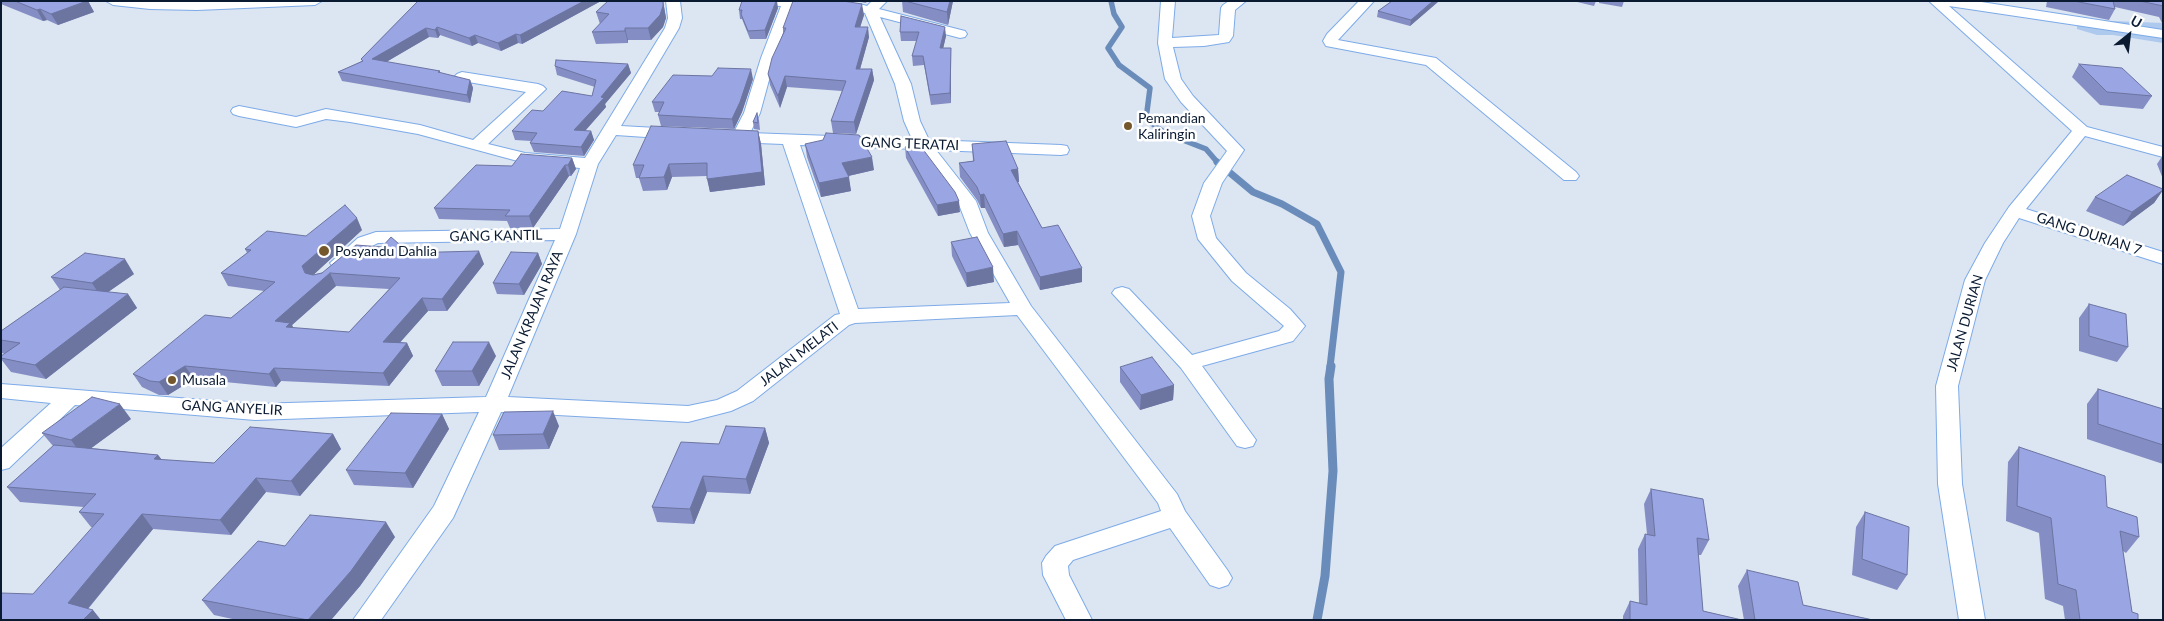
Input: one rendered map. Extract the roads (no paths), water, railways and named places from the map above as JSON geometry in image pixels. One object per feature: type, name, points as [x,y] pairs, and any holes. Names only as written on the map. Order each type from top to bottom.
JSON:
[{"type":"street","points":[[113,1],[150,5],[197,6],[315,1]]},
{"type":"street","name":"JALAN KRAJAN RAYA","points":[[366,620],[444,511],[494,404],[567,234],[590,164],[672,28],[675,18],[672,1]]},
{"type":"street","points":[[762,1],[833,5]]},
{"type":"street","points":[[1168,1],[1166,43],[1173,79],[1187,99],[1236,150],[1207,196],[1201,216],[1207,239],[1240,277],[1284,313],[1295,326],[1286,336],[1188,363]]},
{"type":"street","points":[[1166,43],[1218,41],[1224,39],[1226,36],[1228,8],[1239,1]]},
{"type":"street","points":[[1367,1],[1332,37],[1331,43],[1431,61],[1570,176]]},
{"type":"street","points":[[1936,1],[2081,130],[2163,152]]},
{"type":"street","points":[[1946,1],[1987,4],[2163,34]]},
{"type":"street","points":[[740,137],[752,113],[768,58],[790,3]]},
{"type":"street","points":[[875,5],[902,84],[912,121],[922,143],[967,201],[978,233],[1023,308],[1169,500],[1174,514],[1219,578]]},
{"type":"street","points":[[851,7],[875,5],[960,34]]},
{"type":"street","points":[[462,77],[538,89],[476,146]]},
{"type":"street","points":[[239,111],[296,122],[326,114],[350,117],[420,130],[525,158],[590,164]]},
{"type":"street","points":[[610,130],[690,134]]},
{"type":"street","name":"JALAN DURIAN","points":[[1972,620],[1950,484],[1948,386],[1975,280],[1994,243],[2015,211],[2081,130]]},
{"type":"street","name":"GANG TERATAI","points":[[720,136],[1061,150]]},
{"type":"street","points":[[790,139],[851,317]]},
{"type":"street","name":"GANG DURIAN 7","points":[[2015,211],[2163,258]]},
{"type":"street","name":"GANG KANTIL","points":[[327,274],[365,242],[376,238],[567,234]]},
{"type":"street","points":[[1122,293],[1188,363],[1245,440]]},
{"type":"street","name":"JALAN MELATI","points":[[494,404],[688,414],[707,411],[745,396],[842,320],[851,317],[1023,308]]},
{"type":"street","name":"GANG ANYELIR","points":[[1,391],[255,412],[494,404]]},
{"type":"street","points":[[1,462],[70,397]]},
{"type":"street","points":[[1080,620],[1056,575],[1055,563],[1064,554],[1168,519],[1174,514]]},
{"type":"waterway","points":[[1111,1],[1114,14],[1122,27],[1108,48],[1119,65],[1150,88],[1146,119],[1165,133],[1206,149],[1218,162]]},
{"type":"waterway","points":[[1218,162],[1253,192],[1282,204],[1317,224],[1341,272],[1330,367]]},
{"type":"waterway","points":[[1317,620],[1325,576],[1333,471],[1329,379],[1331,366]]},
{"type":"place","name":"Pemandian Kaliringin","points":[[1128,126]]},
{"type":"place","name":"Posyandu Dahlia","points":[[324,251]]},
{"type":"place","name":"Musala","points":[[172,380]]}]
